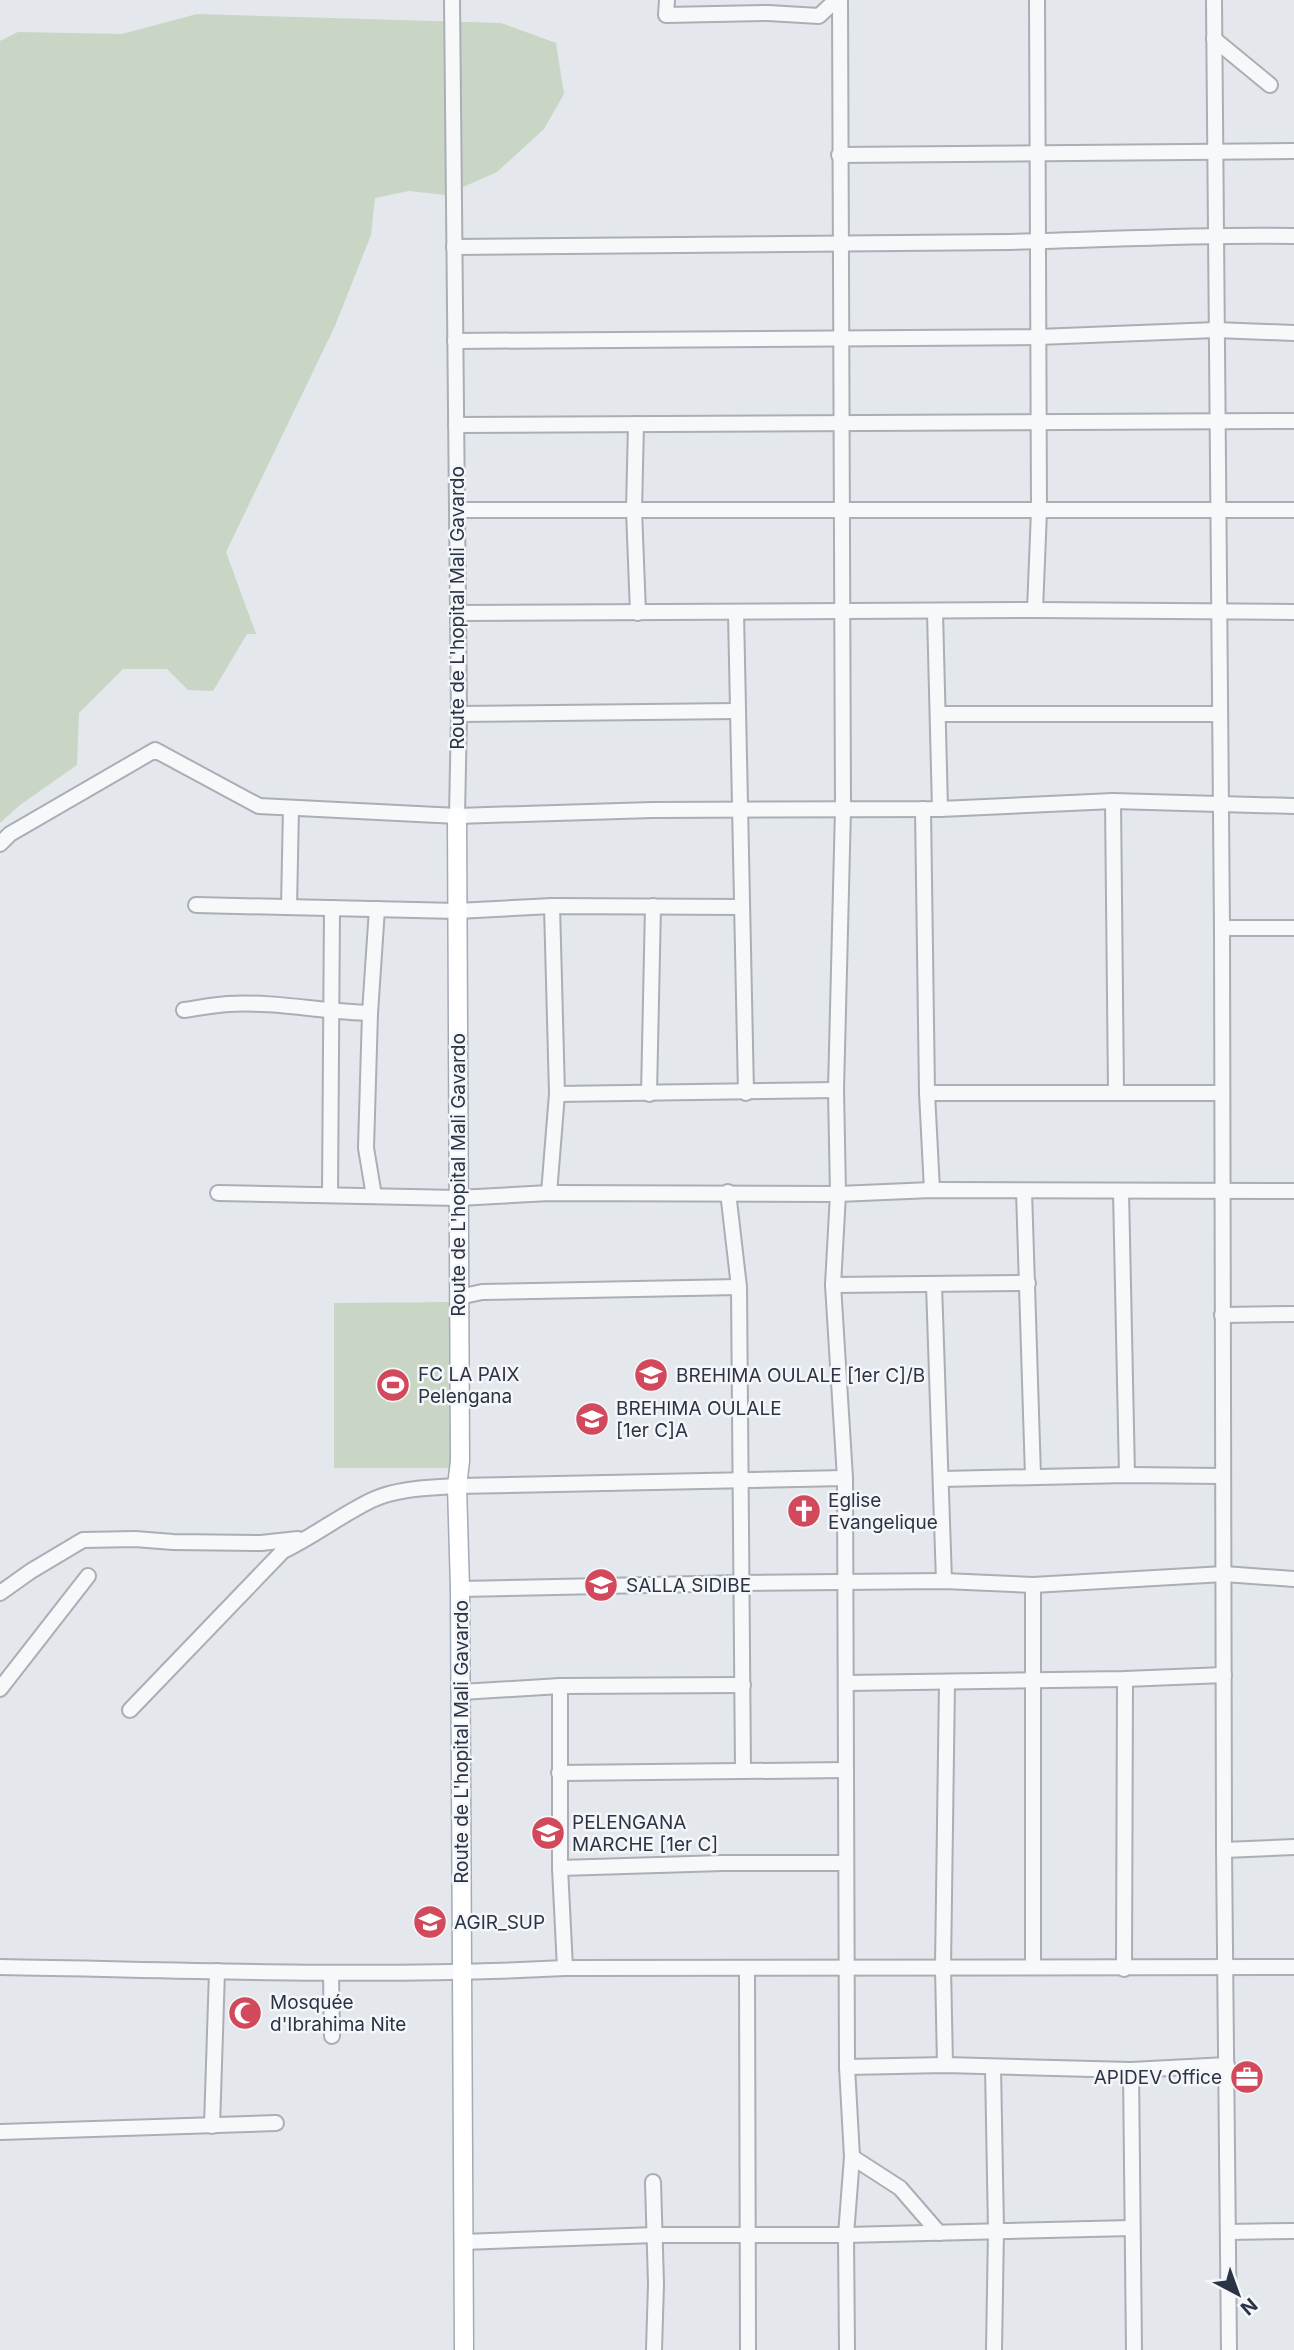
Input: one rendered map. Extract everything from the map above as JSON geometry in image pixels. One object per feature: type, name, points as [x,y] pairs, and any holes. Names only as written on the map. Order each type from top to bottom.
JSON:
[{"type":"main road","name":"Route de L'hopital Mali Gavardo","points":[[457,816],[460,1461],[457,1486],[461,1692],[464,2350]]},
{"type":"street","name":"Route de L'hopital Mali Gavardo","points":[[452,0],[459,714],[457,816]]},
{"type":"street","points":[[667,0],[666,15],[768,13],[820,16],[838,0]]},
{"type":"street","points":[[838,0],[843,809],[836,1090],[838,1194],[833,1285],[845,1478],[846,2067],[852,2157],[846,2235],[848,2350]]},
{"type":"street","points":[[1035,610],[1039,511],[1037,0]]},
{"type":"street","points":[[1214,0],[1229,2350]]},
{"type":"street","points":[[1214,39],[1270,85]]},
{"type":"street","points":[[839,155],[1294,151]]},
{"type":"street","points":[[454,247],[1038,241],[1215,234],[1294,236]]},
{"type":"street","points":[[455,341],[1038,337],[1216,330],[1294,333]]},
{"type":"street","points":[[456,425],[1294,421]]},
{"type":"street","points":[[636,424],[634,510],[638,613]]},
{"type":"street","points":[[457,510],[1294,510]]},
{"type":"street","points":[[458,613],[1035,610],[1294,612]]},
{"type":"street","points":[[736,612],[746,1093]]},
{"type":"street","points":[[935,612],[940,809]]},
{"type":"street","points":[[459,714],[738,711]]},
{"type":"street","points":[[938,714],[1219,714]]},
{"type":"street","points":[[0,844],[10,834],[155,750],[248,802],[259,806],[291,808],[457,816],[940,809],[1113,801],[1294,806]]},
{"type":"street","points":[[1113,801],[1116,1092]]},
{"type":"street","points":[[289,907],[291,808]]},
{"type":"street","points":[[923,809],[927,1093],[932,1190]]},
{"type":"street","points":[[196,905],[457,911],[552,906],[742,907]]},
{"type":"street","points":[[549,1193],[557,1094],[552,906]]},
{"type":"street","points":[[649,1094],[653,906]]},
{"type":"street","points":[[330,1195],[332,908]]},
{"type":"street","points":[[374,1196],[366,1148],[370,1013],[377,909]]},
{"type":"street","points":[[1222,928],[1294,928]]},
{"type":"street","points":[[184,1010],[229,1004],[281,1006],[332,1013],[370,1013]]},
{"type":"street","points":[[557,1094],[836,1090]]},
{"type":"street","points":[[927,1093],[1221,1093]]},
{"type":"street","points":[[1024,1191],[1033,1476]]},
{"type":"street","points":[[1121,1191],[1127,1475]]},
{"type":"street","points":[[218,1193],[458,1198],[549,1193],[1294,1191]]},
{"type":"street","points":[[729,1192],[740,1287],[743,1771]]},
{"type":"street","points":[[833,1285],[1028,1283]]},
{"type":"street","points":[[934,1285],[944,1581]]},
{"type":"street","points":[[459,1297],[482,1292],[740,1287]]},
{"type":"street","points":[[1222,1315],[1294,1314]]},
{"type":"street","points":[[942,1479],[1223,1476]]},
{"type":"street","points":[[130,1710],[283,1551],[310,1538],[374,1499],[406,1490],[457,1486],[741,1478],[845,1478]]},
{"type":"street","points":[[0,1593],[83,1540],[261,1543],[310,1538]]},
{"type":"street","points":[[460,1589],[944,1581],[1033,1585],[1224,1574],[1294,1579]]},
{"type":"street","points":[[0,1689],[89,1576]]},
{"type":"street","points":[[1033,1585],[1033,1967]]},
{"type":"street","points":[[845,1683],[1224,1675]]},
{"type":"street","points":[[1124,1969],[1125,1679]]},
{"type":"street","points":[[945,2065],[943,1968],[947,1682]]},
{"type":"street","points":[[461,1692],[560,1686],[743,1685]]},
{"type":"street","points":[[560,1686],[559,1773],[565,1968]]},
{"type":"street","points":[[559,1773],[846,1770]]},
{"type":"street","points":[[1224,1850],[1294,1847]]},
{"type":"street","points":[[561,1868],[723,1863],[846,1863]]},
{"type":"street","points":[[0,1967],[462,1973],[565,1968],[1294,1967]]},
{"type":"street","points":[[747,1968],[748,2350]]},
{"type":"street","points":[[212,2126],[217,1971]]},
{"type":"street","points":[[331,1973],[332,2036]]},
{"type":"street","points":[[846,2067],[945,2065],[1130,2070],[1227,2065]]},
{"type":"street","points":[[993,2067],[996,2230],[994,2350]]},
{"type":"street","points":[[1130,2070],[1134,2350]]},
{"type":"street","points":[[0,2132],[276,2123]]},
{"type":"street","points":[[852,2157],[900,2188],[939,2234]]},
{"type":"street","points":[[653,2182],[654,2350]]},
{"type":"street","points":[[463,2242],[747,2233],[939,2234],[996,2230],[1132,2228]]},
{"type":"street","points":[[1228,2232],[1294,2231]]},
{"type":"green space","points":[[197,14],[501,23],[556,43],[564,94],[544,129],[497,172],[445,195],[409,191],[375,198],[371,235],[335,326],[226,552],[256,634],[247,634],[213,691],[188,690],[167,669],[123,669],[79,713],[77,765],[20,805],[0,823],[0,41],[18,32],[122,34]]},
{"type":"green space","name":"FC LA PAIX Pelengana","points":[[452,1302],[452,1468],[334,1468],[334,1303]]},
{"type":"place","name":"BREHIMA OULALE [1er C]/B","points":[[651,1375]]},
{"type":"place","name":"FC LA PAIX Pelengana","points":[[393,1385]]},
{"type":"place","name":"BREHIMA OULALE [1er C]A","points":[[592,1419]]},
{"type":"place","name":"Eglise Evangelique","points":[[804,1511]]},
{"type":"place","name":"SALLA SIDIBE","points":[[601,1585]]},
{"type":"place","name":"PELENGANA MARCHE [1er C]","points":[[548,1833]]},
{"type":"place","name":"AGIR_SUP","points":[[430,1922]]},
{"type":"place","name":"Mosquée d'Ibrahima Nite","points":[[245,2013]]},
{"type":"place","name":"APIDEV Office","points":[[1247,2077]]}]
